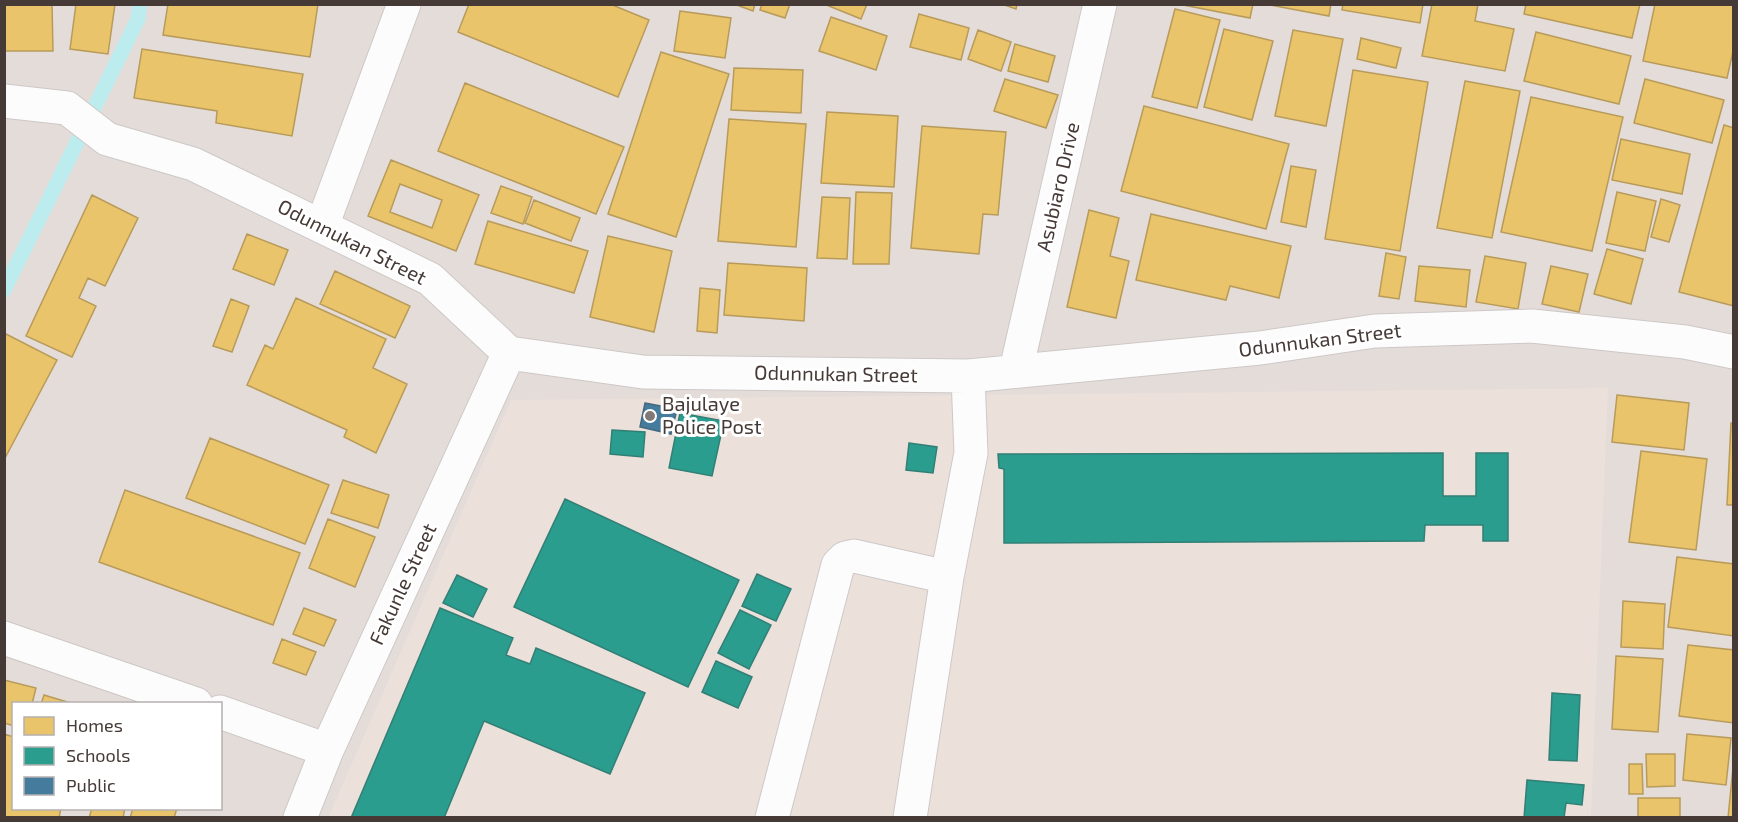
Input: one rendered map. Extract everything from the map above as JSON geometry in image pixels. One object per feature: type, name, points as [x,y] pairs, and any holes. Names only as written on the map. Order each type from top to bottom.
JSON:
[{"type":"street","points":[[322,226],[404,4]]},
{"type":"street","name":"Asubiaro Drive","points":[[1016,370],[1100,4]]},
{"type":"street","name":"Odunnukan Street","points":[[4,101],[67,108],[107,139],[193,164],[430,279],[508,353],[643,372],[968,376],[1260,348],[1375,330],[1532,326],[1685,342],[1734,352]]},
{"type":"street","name":"Fakunle Street","points":[[300,818],[327,750],[508,353]]},
{"type":"street","points":[[910,818],[947,577],[971,453],[968,376]]},
{"type":"street","points":[[772,818],[838,565],[845,558],[854,556],[947,577]]},
{"type":"street","points":[[4,638],[190,702]]},
{"type":"street","points":[[222,713],[327,750]]},
{"type":"shaded area","points":[[5,5],[1733,5],[1733,817],[5,818]]},
{"type":"shaded area","points":[[1608,388],[1591,817],[328,818],[511,400]]},
{"type":"building: Homes","points":[[4,4],[52,4],[53,51],[4,51]]},
{"type":"building: Homes","points":[[76,4],[115,4],[108,54],[70,49]]},
{"type":"building: Homes","points":[[168,4],[318,4],[310,57],[163,35]]},
{"type":"building: Homes","points":[[469,4],[610,4],[649,20],[618,97],[458,32]]},
{"type":"building: Homes","points":[[734,4],[755,4],[753,11]]},
{"type":"building: Homes","points":[[762,4],[790,4],[785,18],[760,10]]},
{"type":"building: Homes","points":[[824,4],[867,4],[861,19]]},
{"type":"building: Homes","points":[[1002,4],[1017,4],[1016,9]]},
{"type":"building: Homes","points":[[1178,4],[1253,4],[1250,18]]},
{"type":"building: Homes","points":[[1264,4],[1331,4],[1329,16]]},
{"type":"building: Homes","points":[[1343,4],[1423,4],[1420,23],[1342,10]]},
{"type":"building: Homes","points":[[1432,4],[1478,4],[1475,21],[1514,29],[1505,71],[1422,56]]},
{"type":"building: Homes","points":[[1526,4],[1640,4],[1632,38],[1524,14]]},
{"type":"building: Homes","points":[[1655,4],[1734,4],[1734,47],[1727,78],[1643,61]]},
{"type":"building: Homes","points":[[1175,9],[1220,20],[1197,108],[1152,97]]},
{"type":"building: Homes","points":[[680,11],[731,18],[725,58],[674,51]]},
{"type":"building: Homes","points":[[919,14],[969,28],[961,60],[910,47]]},
{"type":"building: Homes","points":[[831,17],[887,36],[876,70],[819,51]]},
{"type":"building: Homes","points":[[1224,29],[1273,41],[1252,120],[1204,107]]},
{"type":"building: Homes","points":[[978,30],[1011,42],[1001,71],[968,59]]},
{"type":"building: Homes","points":[[1293,30],[1343,39],[1326,126],[1275,116]]},
{"type":"building: Homes","points":[[1536,32],[1631,56],[1619,104],[1524,81]]},
{"type":"building: Homes","points":[[1361,38],[1401,48],[1396,68],[1357,59]]},
{"type":"building: Homes","points":[[1015,44],[1055,56],[1048,82],[1008,71]]},
{"type":"building: Homes","points":[[142,49],[303,74],[292,136],[216,123],[217,111],[134,98]]},
{"type":"building: Homes","points":[[661,52],[729,74],[676,237],[608,214]]},
{"type":"building: Homes","points":[[734,68],[803,70],[801,113],[731,110]]},
{"type":"building: Homes","points":[[1353,70],[1428,82],[1400,251],[1325,239]]},
{"type":"building: Homes","points":[[1005,79],[1058,95],[1046,128],[994,111]]},
{"type":"building: Homes","points":[[1645,79],[1724,100],[1712,143],[1634,123]]},
{"type":"building: Homes","points":[[1465,81],[1520,91],[1492,238],[1437,228]]},
{"type":"building: Homes","points":[[465,83],[624,147],[596,214],[438,151]]},
{"type":"building: Homes","points":[[1531,97],[1623,117],[1592,251],[1501,232]]},
{"type":"building: Homes","points":[[1144,106],[1289,144],[1266,229],[1121,191]]},
{"type":"building: Homes","points":[[827,112],[898,116],[894,187],[821,183]]},
{"type":"building: Homes","points":[[729,119],[806,124],[796,247],[718,241]]},
{"type":"building: Homes","points":[[1724,125],[1734,128],[1734,306],[1679,292]]},
{"type":"building: Homes","points":[[922,126],[1006,132],[998,215],[983,214],[979,254],[911,248]]},
{"type":"building: Homes","points":[[1621,139],[1690,154],[1682,194],[1612,180]]},
{"type":"building: Homes","points":[[391,160],[479,195],[456,251],[368,216]],"holes":[[[400,184],[442,200],[432,228],[390,212]]]},
{"type":"building: Homes","points":[[1291,166],[1316,170],[1306,227],[1281,222]]},
{"type":"building: Homes","points":[[501,186],[532,197],[523,224],[491,213]]},
{"type":"building: Homes","points":[[856,192],[892,193],[889,264],[853,264]]},
{"type":"building: Homes","points":[[1617,192],[1656,201],[1645,251],[1606,243]]},
{"type":"building: Homes","points":[[92,195],[138,218],[105,286],[88,278],[79,298],[96,306],[72,357],[26,336]]},
{"type":"building: Homes","points":[[822,197],[850,198],[847,259],[817,258]]},
{"type":"building: Homes","points":[[1661,199],[1680,205],[1669,242],[1651,237]]},
{"type":"building: Homes","points":[[534,200],[580,218],[571,241],[525,223]]},
{"type":"building: Homes","points":[[1089,210],[1119,218],[1110,256],[1129,261],[1116,318],[1067,307]]},
{"type":"building: Homes","points":[[1151,214],[1291,246],[1279,298],[1230,286],[1226,300],[1136,280]]},
{"type":"building: Homes","points":[[488,221],[588,251],[574,293],[475,264]]},
{"type":"building: Homes","points":[[247,234],[288,250],[274,285],[233,269]]},
{"type":"building: Homes","points":[[608,236],[672,251],[654,332],[590,317]]},
{"type":"building: Homes","points":[[1607,249],[1643,259],[1631,304],[1594,294]]},
{"type":"building: Homes","points":[[1386,253],[1406,257],[1399,299],[1379,296]]},
{"type":"building: Homes","points":[[1485,256],[1526,263],[1518,309],[1476,302]]},
{"type":"building: Homes","points":[[728,263],[807,268],[804,321],[724,315]]},
{"type":"building: Homes","points":[[1419,266],[1470,270],[1466,307],[1415,301]]},
{"type":"building: Homes","points":[[1551,266],[1588,274],[1579,312],[1542,304]]},
{"type":"building: Homes","points":[[335,271],[410,306],[395,338],[320,304]]},
{"type":"building: Homes","points":[[700,288],[720,290],[717,333],[697,331]]},
{"type":"building: Homes","points":[[296,298],[386,339],[373,368],[407,384],[376,453],[344,437],[347,430],[247,385],[265,345],[273,349]]},
{"type":"building: Homes","points":[[231,299],[249,306],[232,352],[213,346]]},
{"type":"building: Homes","points":[[4,333],[57,360],[4,460]]},
{"type":"building: Homes","points":[[1617,395],[1689,403],[1684,450],[1612,442]]},
{"type":"building: Homes","points":[[1731,423],[1734,423],[1734,505],[1727,505]]},
{"type":"building: Homes","points":[[210,438],[329,485],[305,544],[186,498]]},
{"type":"building: Homes","points":[[1641,451],[1707,459],[1696,550],[1629,542]]},
{"type":"building: Homes","points":[[343,480],[389,495],[378,528],[331,513]]},
{"type":"building: Homes","points":[[125,490],[300,553],[273,625],[99,562]]},
{"type":"building: Homes","points":[[328,519],[375,537],[355,587],[309,568]]},
{"type":"building: Homes","points":[[1677,557],[1734,564],[1734,636],[1668,627]]},
{"type":"building: Homes","points":[[1623,601],[1665,604],[1663,649],[1621,647]]},
{"type":"building: Homes","points":[[304,608],[336,620],[324,646],[293,634]]},
{"type":"building: Homes","points":[[282,639],[316,652],[306,675],[273,663]]},
{"type":"building: Homes","points":[[1688,645],[1734,650],[1734,723],[1679,716]]},
{"type":"building: Homes","points":[[1616,656],[1663,659],[1658,732],[1612,729]]},
{"type":"building: Homes","points":[[4,680],[36,688],[32,702],[12,702],[12,725],[4,723]]},
{"type":"building: Homes","points":[[44,695],[67,702],[42,702]]},
{"type":"building: Homes","points":[[4,734],[12,736],[12,810],[61,810],[59,818],[4,818]]},
{"type":"building: Homes","points":[[1687,734],[1731,738],[1726,785],[1683,780]]},
{"type":"building: Homes","points":[[1646,754],[1675,754],[1675,786],[1647,787]]},
{"type":"building: Homes","points":[[1734,757],[1734,818],[1728,818]]},
{"type":"building: Homes","points":[[1629,764],[1642,764],[1643,794],[1629,794]]},
{"type":"building: Homes","points":[[1638,798],[1680,798],[1680,818],[1638,818]]},
{"type":"building: Homes","points":[[91,810],[125,810],[123,818],[89,818]]},
{"type":"building: Homes","points":[[132,810],[176,810],[174,818],[130,818]]},
{"type":"building: Schools","points":[[680,413],[724,421],[712,476],[669,468]]},
{"type":"building: Schools","points":[[612,430],[645,432],[643,457],[610,454]]},
{"type":"building: Schools","points":[[909,443],[937,447],[933,473],[906,470]]},
{"type":"building: Schools","points":[[1443,453],[1443,496],[1476,496],[1476,453],[1508,453],[1508,541],[1483,541],[1483,525],[1425,525],[1424,541],[1004,543],[1004,469],[999,468],[998,454]]},
{"type":"building: Schools","points":[[565,499],[739,580],[688,687],[514,607]]},
{"type":"building: Schools","points":[[757,574],[791,589],[776,621],[742,606]]},
{"type":"building: Schools","points":[[457,575],[487,589],[473,617],[443,603]]},
{"type":"building: Schools","points":[[440,608],[513,638],[506,655],[530,664],[536,648],[645,693],[610,774],[484,721],[444,818],[351,818]]},
{"type":"building: Schools","points":[[740,610],[771,625],[749,669],[718,653]]},
{"type":"building: Schools","points":[[716,661],[752,677],[738,708],[702,692]]},
{"type":"building: Schools","points":[[1552,693],[1580,695],[1577,761],[1549,760]]},
{"type":"building: Schools","points":[[1527,780],[1584,785],[1582,805],[1566,803],[1564,818],[1524,818]]},
{"type":"building: Public","points":[[645,403],[677,409],[671,434],[640,427]]},
{"type":"waterway","points":[[4,290],[138,19],[140,4]]},
{"type":"place","name":"Bajulaye Police Post","points":[[650,416]]}]
